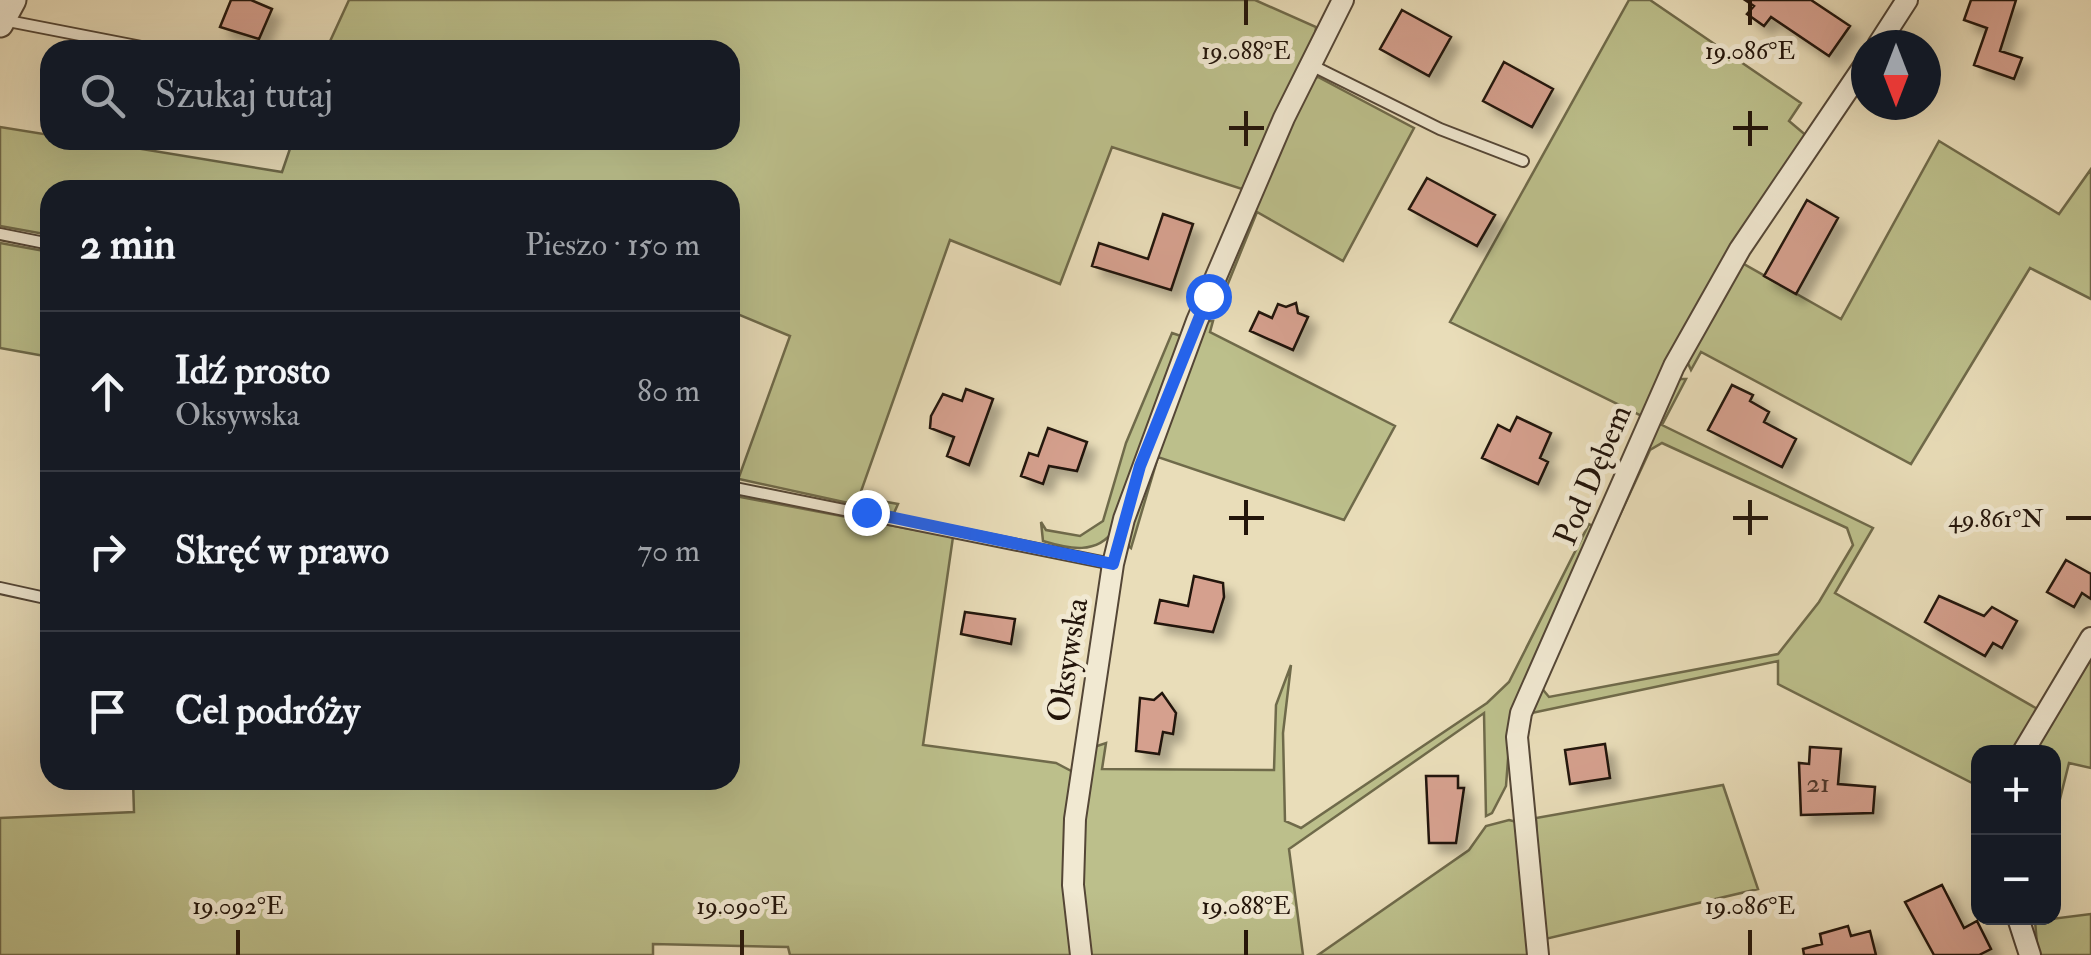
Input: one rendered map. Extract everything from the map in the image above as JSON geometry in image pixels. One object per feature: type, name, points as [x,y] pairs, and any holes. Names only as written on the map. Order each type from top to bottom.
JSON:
[{"type":"street","name":"Oksywska","points":[[1080,955],[1072,885],[1075,819],[1113,564],[1163,404],[1310,65],[1343,0]]},
{"type":"street","points":[[1888,30],[1907,0]]},
{"type":"street","name":"Pod Dębem","points":[[1538,955],[1517,737],[1521,713],[1674,366],[1740,249],[1851,85]]},
{"type":"street","points":[[2028,745],[2091,638]]},
{"type":"street","points":[[2020,925],[2030,955]]},
{"type":"lane","points":[[5,14],[114,40]]},
{"type":"lane","points":[[1310,65],[1440,129],[1523,160]]},
{"type":"lane","points":[[0,234],[40,242]]},
{"type":"lane","points":[[740,488],[1113,564]]},
{"type":"lane","points":[[0,588],[40,597]]},
{"type":"green space","points":[[349,0],[1255,0],[1316,27],[1315,39],[1242,189],[1112,147],[1060,284],[950,240],[859,497],[898,504],[894,513],[740,479],[790,336],[740,315],[740,180],[40,180],[40,233],[0,226],[0,127],[40,133],[40,150],[148,150],[282,172],[290,150],[740,150],[740,40],[331,40]]},
{"type":"green space","points":[[1629,0],[1650,0],[1801,103],[1789,121],[1808,137],[1642,416],[1450,322]]},
{"type":"green space","points":[[1318,77],[1414,128],[1343,261],[1257,212],[1227,286],[1223,282],[1311,78]]},
{"type":"green space","points":[[1939,141],[2059,214],[2091,169],[2091,299],[2030,268],[1911,464],[1701,352],[1691,370],[1686,359],[1742,263],[1841,319]]},
{"type":"green space","points":[[0,243],[40,250],[40,355],[0,348]]},
{"type":"green space","points":[[1204,321],[1213,321],[1210,332],[1395,426],[1344,520],[1158,457],[1131,548],[1126,544]]},
{"type":"green space","points":[[1172,333],[1184,337],[1114,530],[1091,547],[1072,548],[1043,541],[1041,522],[1046,530],[1080,536],[1103,521],[1126,443]]},
{"type":"green space","points":[[1686,379],[1662,425],[1873,528],[1835,593],[2041,711],[2021,745],[1971,745],[1971,782],[1778,684],[1778,661],[1527,714],[1540,686],[1549,697],[1778,654],[1819,602],[1853,545],[1847,528],[1662,443],[1650,450],[1588,584],[1676,382]]},
{"type":"green space","points":[[740,497],[953,537],[923,745],[1056,763],[1073,772],[1073,955],[790,955],[788,947],[653,944],[653,955],[0,955],[0,818],[134,812],[133,790],[740,790]]},
{"type":"green space","points":[[1589,524],[1595,527],[1509,746],[1506,786],[1492,813],[1486,816],[1484,713],[1289,849],[1303,955],[1087,955],[1079,886],[1091,748],[1106,743],[1102,769],[1274,770],[1276,705],[1291,665],[1283,733],[1285,821],[1301,828],[1487,703],[1509,682]]},
{"type":"green space","points":[[2091,659],[2091,768],[2069,763],[2061,795],[2061,745],[2035,745]]},
{"type":"green space","points":[[1723,785],[1758,889],[1541,940],[1536,818]]},
{"type":"green space","points":[[1509,820],[1517,822],[1531,955],[1318,955],[1469,850],[1486,826]]},
{"type":"green space","points":[[2091,914],[2091,955],[2038,955],[2035,925],[2061,925],[2061,918]]},
{"type":"building","points":[[231,0],[251,0],[272,9],[259,39],[220,27]]},
{"type":"building","points":[[1745,0],[1811,0],[1850,26],[1829,56],[1771,17],[1764,26],[1747,14],[1754,6]]},
{"type":"building","points":[[1971,0],[2016,0],[2000,51],[2022,58],[2014,79],[1974,65],[1987,28],[1964,20]]},
{"type":"building","points":[[1402,10],[1451,37],[1429,76],[1380,49]]},
{"type":"building","points":[[1504,62],[1553,89],[1532,127],[1483,101]]},
{"type":"building","points":[[1427,178],[1495,215],[1477,246],[1409,209]]},
{"type":"building","points":[[1807,200],[1838,218],[1796,294],[1764,276]]},
{"type":"building","points":[[1163,214],[1193,224],[1171,290],[1092,266],[1099,243],[1148,259]]},
{"type":"building","points":[[1296,303],[1298,313],[1308,317],[1293,350],[1250,331],[1259,312],[1272,318],[1278,304],[1286,307]]},
{"type":"building","points":[[1732,385],[1753,395],[1750,401],[1769,412],[1764,422],[1796,439],[1782,467],[1708,430]]},
{"type":"building","points":[[966,389],[993,399],[969,465],[947,456],[954,437],[930,428],[931,416],[943,394],[962,401]]},
{"type":"building","points":[[1517,417],[1551,433],[1540,458],[1548,462],[1538,484],[1482,458],[1498,425],[1510,431]]},
{"type":"building","points":[[1048,428],[1087,442],[1077,471],[1049,466],[1043,484],[1021,476],[1029,453],[1038,456]]},
{"type":"building","points":[[2066,560],[2091,574],[2091,599],[2082,593],[2074,607],[2047,592]]},
{"type":"building","points":[[1194,576],[1223,583],[1224,597],[1213,632],[1155,623],[1160,600],[1188,606]]},
{"type":"building","points":[[1939,596],[1984,616],[1992,607],[2017,621],[2002,648],[1993,643],[1985,656],[1925,622]]},
{"type":"building","points":[[965,612],[1015,619],[1011,644],[961,634]]},
{"type":"building","points":[[1162,693],[1176,713],[1173,734],[1163,732],[1159,754],[1136,751],[1140,698],[1154,700]]},
{"type":"building","points":[[1605,744],[1610,778],[1570,784],[1565,750]]},
{"type":"building","points":[[1810,747],[1841,749],[1838,784],[1875,787],[1873,813],[1801,815],[1799,763],[1809,764]]},
{"type":"building","points":[[1426,776],[1458,776],[1458,788],[1464,788],[1456,843],[1429,843]]},
{"type":"building","points":[[1942,885],[1964,928],[1979,925],[1991,949],[1979,955],[1934,955],[1905,902]]},
{"type":"building","points":[[1848,926],[1851,936],[1870,931],[1876,955],[1804,955],[1803,949],[1822,944],[1820,934]]},
{"type":"route","points":[[866,512],[1113,564],[1140,466],[1208,296]]}]
